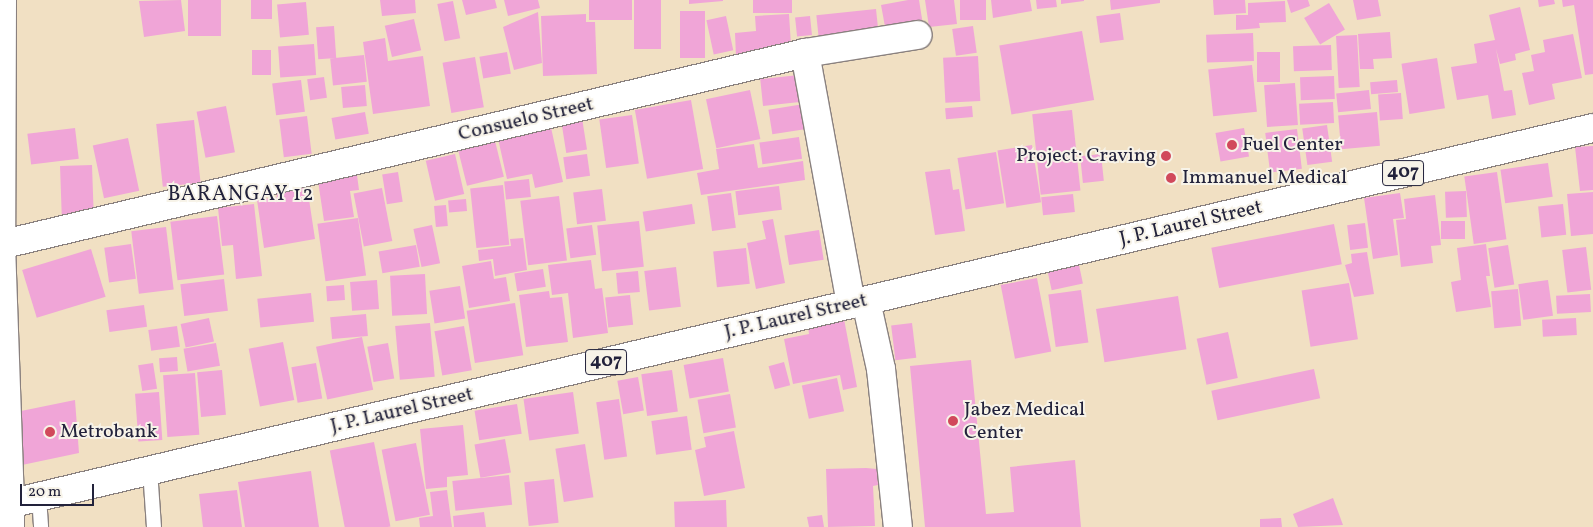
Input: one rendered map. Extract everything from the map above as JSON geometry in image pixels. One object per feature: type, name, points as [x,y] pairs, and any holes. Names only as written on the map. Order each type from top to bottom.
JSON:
[{"type":"street","points":[[2,0],[0,245],[7,512]]},
{"type":"street","name":"Consuelo Street","points":[[0,245],[804,54],[918,35]]},
{"type":"street","points":[[804,54],[858,302],[881,369],[898,527]]},
{"type":"street","name":"J. P. Laurel Street","points":[[7,512],[40,497],[150,470],[1593,128]]},
{"type":"lane","points":[[150,470],[154,527]]},
{"type":"lane","points":[[40,497],[41,527]]},
{"type":"building","points":[[181,0],[185,31],[144,37],[139,1]]},
{"type":"building","points":[[188,0],[221,0],[221,36],[188,36]]},
{"type":"building","points":[[251,0],[272,0],[272,19],[251,19]]},
{"type":"building","points":[[380,0],[415,0],[416,13],[382,16]]},
{"type":"building","points":[[462,0],[495,0],[497,8],[466,15]]},
{"type":"building","points":[[504,0],[538,0],[540,8],[508,16]]},
{"type":"building","points":[[589,0],[632,0],[632,20],[589,20]]},
{"type":"building","points":[[634,0],[661,0],[661,49],[634,49]]},
{"type":"building","points":[[689,0],[723,0],[723,1],[689,4]]},
{"type":"building","points":[[753,0],[792,0],[792,13],[753,13]]},
{"type":"building","points":[[919,0],[923,25],[886,32],[881,5]]},
{"type":"building","points":[[925,0],[954,0],[957,24],[929,27]]},
{"type":"building","points":[[960,0],[986,0],[986,20],[960,20]]},
{"type":"building","points":[[991,0],[1030,0],[1032,11],[993,18]]},
{"type":"building","points":[[1036,0],[1056,0],[1057,7],[1037,9]]},
{"type":"building","points":[[1061,0],[1084,0],[1084,1],[1061,4]]},
{"type":"building","points":[[1110,0],[1160,0],[1160,3],[1111,10]]},
{"type":"building","points":[[1213,0],[1245,0],[1246,13],[1214,15]]},
{"type":"building","points":[[1287,0],[1308,0],[1310,6],[1291,13]]},
{"type":"building","points":[[1353,0],[1378,0],[1381,16],[1357,20]]},
{"type":"building","points":[[1538,0],[1554,0],[1555,4],[1539,7]]},
{"type":"building","points":[[1562,0],[1593,0],[1593,74],[1585,75],[1574,5],[1563,7]]},
{"type":"building","points":[[453,1],[460,38],[445,41],[437,4]]},
{"type":"building","points":[[1285,1],[1286,22],[1259,23],[1260,28],[1236,30],[1236,15],[1248,15],[1248,3]]},
{"type":"building","points":[[306,2],[309,35],[280,37],[277,5]]},
{"type":"building","points":[[1329,3],[1345,30],[1320,45],[1304,18]]},
{"type":"building","points":[[1520,7],[1530,50],[1515,54],[1516,60],[1500,64],[1496,49],[1504,91],[1512,90],[1516,115],[1492,119],[1488,95],[1457,100],[1451,67],[1477,63],[1474,44],[1495,40],[1489,15]]},
{"type":"building","points":[[876,9],[879,37],[819,43],[816,15]]},
{"type":"building","points":[[680,11],[705,11],[705,58],[680,58]]},
{"type":"building","points":[[538,12],[542,63],[514,70],[503,27]]},
{"type":"building","points":[[1120,13],[1124,40],[1100,43],[1096,16]]},
{"type":"building","points":[[586,14],[586,22],[595,22],[597,74],[543,76],[541,16]]},
{"type":"building","points":[[789,14],[791,45],[767,46],[767,54],[736,57],[735,33],[756,31],[755,16]]},
{"type":"building","points":[[726,16],[733,50],[714,54],[706,20]]},
{"type":"building","points":[[810,16],[812,35],[797,36],[795,18]]},
{"type":"building","points":[[414,19],[421,50],[392,57],[385,26]]},
{"type":"building","points":[[334,26],[336,58],[318,59],[316,27]]},
{"type":"building","points":[[973,26],[977,53],[956,56],[952,29]]},
{"type":"building","points":[[1082,31],[1094,100],[1011,115],[999,46]]},
{"type":"building","points":[[1390,32],[1392,58],[1373,59],[1374,69],[1360,69],[1358,34]]},
{"type":"building","points":[[1253,33],[1254,61],[1207,63],[1206,35]]},
{"type":"building","points":[[1573,34],[1582,78],[1552,84],[1555,99],[1529,105],[1522,73],[1534,71],[1531,55],[1545,52],[1543,40]]},
{"type":"building","points":[[1357,35],[1360,87],[1339,88],[1336,36]]},
{"type":"building","points":[[385,38],[388,61],[423,56],[430,106],[373,114],[363,42]]},
{"type":"building","points":[[314,44],[316,75],[280,77],[278,47]]},
{"type":"building","points":[[1331,45],[1332,70],[1294,71],[1293,46]]},
{"type":"building","points":[[252,50],[271,50],[271,75],[252,75]]},
{"type":"building","points":[[507,52],[511,74],[483,79],[479,57]]},
{"type":"building","points":[[1257,52],[1280,52],[1280,82],[1257,82]]},
{"type":"building","points":[[364,55],[367,82],[333,85],[330,59]]},
{"type":"building","points":[[978,56],[980,101],[945,103],[943,58]]},
{"type":"building","points":[[475,57],[484,107],[451,113],[443,63]]},
{"type":"building","points":[[1437,58],[1445,108],[1409,114],[1401,64]]},
{"type":"building","points":[[1252,65],[1257,112],[1213,116],[1208,70]]},
{"type":"building","points":[[799,75],[802,102],[763,106],[760,79]]},
{"type":"building","points":[[1334,76],[1335,99],[1301,100],[1300,77]]},
{"type":"building","points":[[324,77],[327,98],[310,100],[307,79]]},
{"type":"building","points":[[301,80],[305,112],[276,115],[272,84]]},
{"type":"building","points":[[1397,80],[1398,92],[1371,94],[1370,82]]},
{"type":"building","points":[[1295,83],[1298,125],[1267,127],[1264,85]]},
{"type":"building","points":[[365,85],[367,106],[343,108],[341,87]]},
{"type":"building","points":[[750,90],[760,139],[716,148],[706,99]]},
{"type":"building","points":[[1369,90],[1371,109],[1338,112],[1336,93]]},
{"type":"building","points":[[1401,93],[1403,119],[1380,121],[1378,95]]},
{"type":"building","points":[[691,100],[703,169],[647,179],[635,110]]},
{"type":"building","points":[[1333,102],[1334,123],[1300,125],[1299,104]]},
{"type":"building","points":[[804,104],[808,129],[772,134],[768,110]]},
{"type":"building","points":[[226,106],[235,152],[206,158],[197,112]]},
{"type":"building","points":[[972,106],[973,117],[946,119],[945,108]]},
{"type":"building","points":[[1072,110],[1080,191],[1041,195],[1032,114]]},
{"type":"building","points":[[365,112],[369,134],[335,140],[332,118]]},
{"type":"building","points":[[1377,112],[1380,146],[1341,149],[1338,115]]},
{"type":"building","points":[[632,115],[639,164],[606,168],[599,120]]},
{"type":"building","points":[[307,116],[312,154],[284,157],[279,119]]},
{"type":"building","points":[[582,118],[587,150],[566,153],[561,121]]},
{"type":"building","points":[[194,120],[201,183],[163,187],[156,124]]},
{"type":"building","points":[[550,123],[563,182],[535,188],[532,174],[507,179],[497,134]]},
{"type":"building","points":[[1327,125],[1332,162],[1307,165],[1302,128]]},
{"type":"building","points":[[75,128],[79,159],[31,165],[27,134]]},
{"type":"building","name":"Fuel Center","points":[[1244,128],[1249,157],[1220,162],[1215,133]]},
{"type":"building","points":[[1297,129],[1302,169],[1270,173],[1265,133]]},
{"type":"building","points":[[493,133],[504,177],[467,186],[456,142]]},
{"type":"building","points":[[799,137],[802,159],[762,164],[759,143]]},
{"type":"building","points":[[128,138],[139,191],[104,198],[93,145]]},
{"type":"building","points":[[754,144],[758,168],[803,161],[805,180],[701,195],[697,173],[719,169],[716,149]]},
{"type":"building","points":[[1032,145],[1041,202],[1007,208],[997,150]]},
{"type":"building","points":[[1593,146],[1593,190],[1580,191],[1575,147]]},
{"type":"building","points":[[996,152],[1004,203],[966,209],[957,158]]},
{"type":"building","points":[[455,154],[464,194],[435,201],[426,161]]},
{"type":"building","points":[[587,154],[590,176],[566,179],[563,157]]},
{"type":"building","points":[[1101,154],[1104,181],[1083,183],[1080,156]]},
{"type":"building","points":[[1548,163],[1553,197],[1505,203],[1500,170]]},
{"type":"building","points":[[92,165],[94,215],[62,216],[60,166]]},
{"type":"building","points":[[950,169],[953,190],[959,189],[965,231],[935,235],[925,172]]},
{"type":"building","points":[[398,172],[403,202],[387,204],[382,175]]},
{"type":"building","points":[[1497,172],[1506,239],[1474,244],[1464,177]]},
{"type":"building","points":[[357,175],[359,190],[350,191],[354,217],[324,221],[318,181]]},
{"type":"building","points":[[529,179],[531,197],[506,200],[504,182]]},
{"type":"building","points":[[503,185],[509,245],[476,248],[470,188]]},
{"type":"building","points":[[307,186],[315,239],[264,248],[257,200],[277,197],[276,191]]},
{"type":"building","points":[[779,186],[782,210],[738,215],[735,191]]},
{"type":"building","points":[[382,188],[392,241],[364,247],[354,194]]},
{"type":"building","points":[[602,189],[606,221],[577,224],[573,193]]},
{"type":"building","points":[[1466,191],[1467,217],[1446,218],[1445,192]]},
{"type":"building","points":[[1593,192],[1593,234],[1571,236],[1567,194]]},
{"type":"building","points":[[731,193],[736,228],[712,231],[707,196]]},
{"type":"building","points":[[1400,193],[1404,218],[1393,219],[1398,255],[1373,259],[1364,198]]},
{"type":"building","points":[[1073,194],[1075,212],[1043,215],[1041,197]]},
{"type":"building","points":[[1435,195],[1441,245],[1431,246],[1433,263],[1401,267],[1396,220],[1406,219],[1404,199]]},
{"type":"building","points":[[559,196],[567,261],[528,265],[520,201]]},
{"type":"building","points":[[466,199],[467,211],[449,213],[448,201]]},
{"type":"building","points":[[254,204],[262,276],[236,279],[233,245],[222,246],[218,208]]},
{"type":"building","points":[[692,204],[695,224],[646,232],[643,212]]},
{"type":"building","points":[[1563,204],[1566,235],[1541,237],[1538,207]]},
{"type":"building","points":[[446,205],[448,226],[436,227],[434,206]]},
{"type":"building","points":[[217,216],[224,275],[178,280],[170,222]]},
{"type":"building","points":[[358,218],[366,275],[325,281],[317,224]]},
{"type":"building","points":[[773,219],[785,283],[756,289],[747,243],[766,239],[762,221]]},
{"type":"building","points":[[639,221],[644,267],[602,271],[597,225]]},
{"type":"building","points":[[1441,221],[1465,221],[1465,239],[1441,239]]},
{"type":"building","points":[[1365,223],[1368,248],[1350,250],[1347,225]]},
{"type":"building","points":[[1334,224],[1342,264],[1219,288],[1211,248]]},
{"type":"building","points":[[432,225],[440,263],[422,267],[413,229]]},
{"type":"building","points":[[592,225],[596,255],[570,258],[566,229]]},
{"type":"building","points":[[166,227],[174,290],[139,294],[131,231]]},
{"type":"building","points":[[819,230],[824,260],[789,265],[784,235]]},
{"type":"building","points":[[523,238],[527,270],[495,276],[493,259],[479,261],[478,250],[511,246],[510,239]]},
{"type":"building","points":[[131,244],[136,279],[109,282],[104,248]]},
{"type":"building","points":[[1486,244],[1490,276],[1486,276],[1491,307],[1456,312],[1451,282],[1461,280],[1457,248]]},
{"type":"building","points":[[416,245],[420,267],[382,273],[379,252]]},
{"type":"building","points":[[1508,245],[1514,285],[1495,288],[1488,248]]},
{"type":"building","points":[[1586,247],[1591,290],[1567,293],[1562,250]]},
{"type":"building","points":[[746,248],[750,284],[717,287],[713,251]]},
{"type":"building","points":[[91,249],[106,297],[37,318],[22,270]]},
{"type":"building","points":[[1367,252],[1374,294],[1354,297],[1345,265],[1352,263],[1351,254]]},
{"type":"building","points":[[591,260],[595,289],[602,288],[608,333],[573,338],[568,293],[552,295],[548,265]]},
{"type":"building","points":[[491,261],[494,279],[506,277],[510,301],[469,308],[462,266]]},
{"type":"building","points":[[1079,265],[1083,284],[1052,290],[1048,272]]},
{"type":"building","points":[[676,267],[681,307],[649,311],[644,271]]},
{"type":"building","points":[[543,269],[546,287],[517,291],[514,274]]},
{"type":"building","points":[[638,271],[640,292],[618,294],[616,273]]},
{"type":"building","points":[[425,274],[427,314],[392,316],[390,276]]},
{"type":"building","points":[[1037,278],[1051,352],[1015,359],[1001,285]]},
{"type":"building","points":[[224,279],[228,311],[184,316],[180,284]]},
{"type":"building","points":[[377,280],[379,309],[352,311],[350,282]]},
{"type":"building","points":[[1548,280],[1553,316],[1523,320],[1518,284]]},
{"type":"building","points":[[1349,283],[1358,339],[1311,347],[1302,291]]},
{"type":"building","points":[[344,285],[345,300],[327,301],[326,286]]},
{"type":"building","points":[[460,286],[465,319],[435,323],[429,291]]},
{"type":"building","points":[[1518,289],[1521,326],[1494,328],[1491,291]]},
{"type":"building","points":[[1081,290],[1088,342],[1056,347],[1048,295]]},
{"type":"building","points":[[549,291],[550,298],[562,297],[568,342],[526,347],[519,295]]},
{"type":"building","points":[[311,293],[314,322],[260,327],[257,299]]},
{"type":"building","points":[[1590,294],[1591,312],[1557,314],[1556,296]]},
{"type":"building","points":[[630,295],[633,325],[608,327],[605,298]]},
{"type":"building","points":[[1178,296],[1186,349],[1104,362],[1096,309]]},
{"type":"building","points":[[515,303],[523,355],[475,363],[467,311]]},
{"type":"building","points":[[144,305],[147,327],[109,332],[106,310]]},
{"type":"building","points":[[366,314],[368,336],[332,339],[330,317]]},
{"type":"building","points":[[209,318],[214,341],[186,348],[181,324]]},
{"type":"building","points":[[1576,318],[1577,335],[1543,337],[1542,320]]},
{"type":"building","points":[[844,319],[857,387],[843,390],[840,375],[793,384],[784,339],[809,334],[808,326]]},
{"type":"building","points":[[430,323],[435,377],[400,380],[395,326]]},
{"type":"building","points":[[912,323],[916,358],[895,360],[891,326]]},
{"type":"building","points":[[177,326],[180,347],[151,351],[148,330]]},
{"type":"building","points":[[464,326],[472,370],[442,376],[434,331]]},
{"type":"building","points":[[1228,332],[1238,378],[1206,385],[1197,339]]},
{"type":"building","points":[[362,337],[373,390],[327,400],[316,347]]},
{"type":"building","points":[[283,342],[294,400],[260,407],[249,349]]},
{"type":"building","points":[[216,343],[220,366],[187,371],[184,349]]},
{"type":"building","points":[[388,343],[394,378],[374,382],[367,347]]},
{"type":"building","points":[[177,357],[178,371],[160,372],[159,358]]},
{"type":"building","points":[[723,358],[729,391],[690,398],[684,365]]},
{"type":"building","points":[[971,360],[986,514],[1014,512],[1010,467],[1075,460],[1081,527],[925,527],[910,366]]},
{"type":"building","points":[[784,362],[790,385],[775,389],[769,366]]},
{"type":"building","points":[[153,363],[157,389],[142,391],[138,365]]},
{"type":"building","points":[[316,363],[322,398],[298,403],[291,367]]},
{"type":"building","points":[[1314,369],[1320,398],[1218,420],[1211,391]]},
{"type":"building","points":[[222,370],[226,415],[201,417],[197,372]]},
{"type":"building","points":[[672,370],[678,412],[647,416],[641,374]]},
{"type":"building","points":[[195,373],[199,435],[167,437],[163,375]]},
{"type":"building","points":[[638,377],[644,410],[623,414],[617,381]]},
{"type":"building","points":[[837,378],[844,411],[809,419],[802,385]]},
{"type":"building","points":[[159,392],[162,440],[138,442],[135,394]]},
{"type":"building","points":[[573,392],[579,434],[529,441],[523,399]]},
{"type":"building","points":[[730,394],[736,427],[703,433],[698,400]]},
{"type":"building","points":[[619,399],[627,456],[604,460],[596,402]]},
{"type":"building","name":"Metrobank","points":[[75,400],[79,453],[22,465],[21,411]]},
{"type":"building","points":[[517,404],[522,434],[479,440],[475,411]]},
{"type":"building","points":[[687,416],[692,450],[656,455],[651,421]]},
{"type":"building","points":[[463,425],[468,475],[447,477],[447,487],[426,489],[420,429]]},
{"type":"building","points":[[734,431],[745,488],[704,496],[695,450],[706,447],[704,437]]},
{"type":"building","points":[[505,439],[511,472],[480,478],[474,444]]},
{"type":"building","points":[[374,442],[390,526],[345,527],[330,451]]},
{"type":"building","points":[[416,443],[430,515],[396,521],[382,450]]},
{"type":"building","points":[[585,444],[593,497],[564,502],[555,449]]},
{"type":"building","points":[[826,469],[877,469],[878,485],[873,486],[875,526],[828,527]]},
{"type":"building","points":[[311,471],[319,527],[245,527],[238,482]]},
{"type":"building","points":[[509,475],[512,505],[455,511],[452,481]]},
{"type":"building","points":[[554,479],[559,523],[529,526],[524,482]]},
{"type":"building","points":[[237,490],[242,527],[203,527],[199,494]]},
{"type":"building","points":[[447,490],[452,527],[420,527],[419,518],[433,516],[430,492]]},
{"type":"building","points":[[1333,498],[1343,525],[1298,527],[1293,514]]},
{"type":"building","points":[[726,500],[727,527],[675,527],[674,502]]},
{"type":"building","points":[[484,512],[486,527],[454,527],[453,516]]},
{"type":"building","points":[[822,515],[824,527],[809,527],[807,517]]},
{"type":"building","points":[[1281,518],[1282,527],[1260,527],[1260,519]]},
{"type":"place","name":"Fuel Center","points":[[1232,145]]},
{"type":"place","name":"Project: Craving","points":[[1166,156]]},
{"type":"place","name":"Immanuel Medical","points":[[1171,178]]},
{"type":"place","name":"Jabez Medical Center","points":[[953,421]]},
{"type":"place","name":"Metrobank","points":[[50,432]]},
{"type":"district","name":"BARANGAY 12","points":[[241,195]]}]
